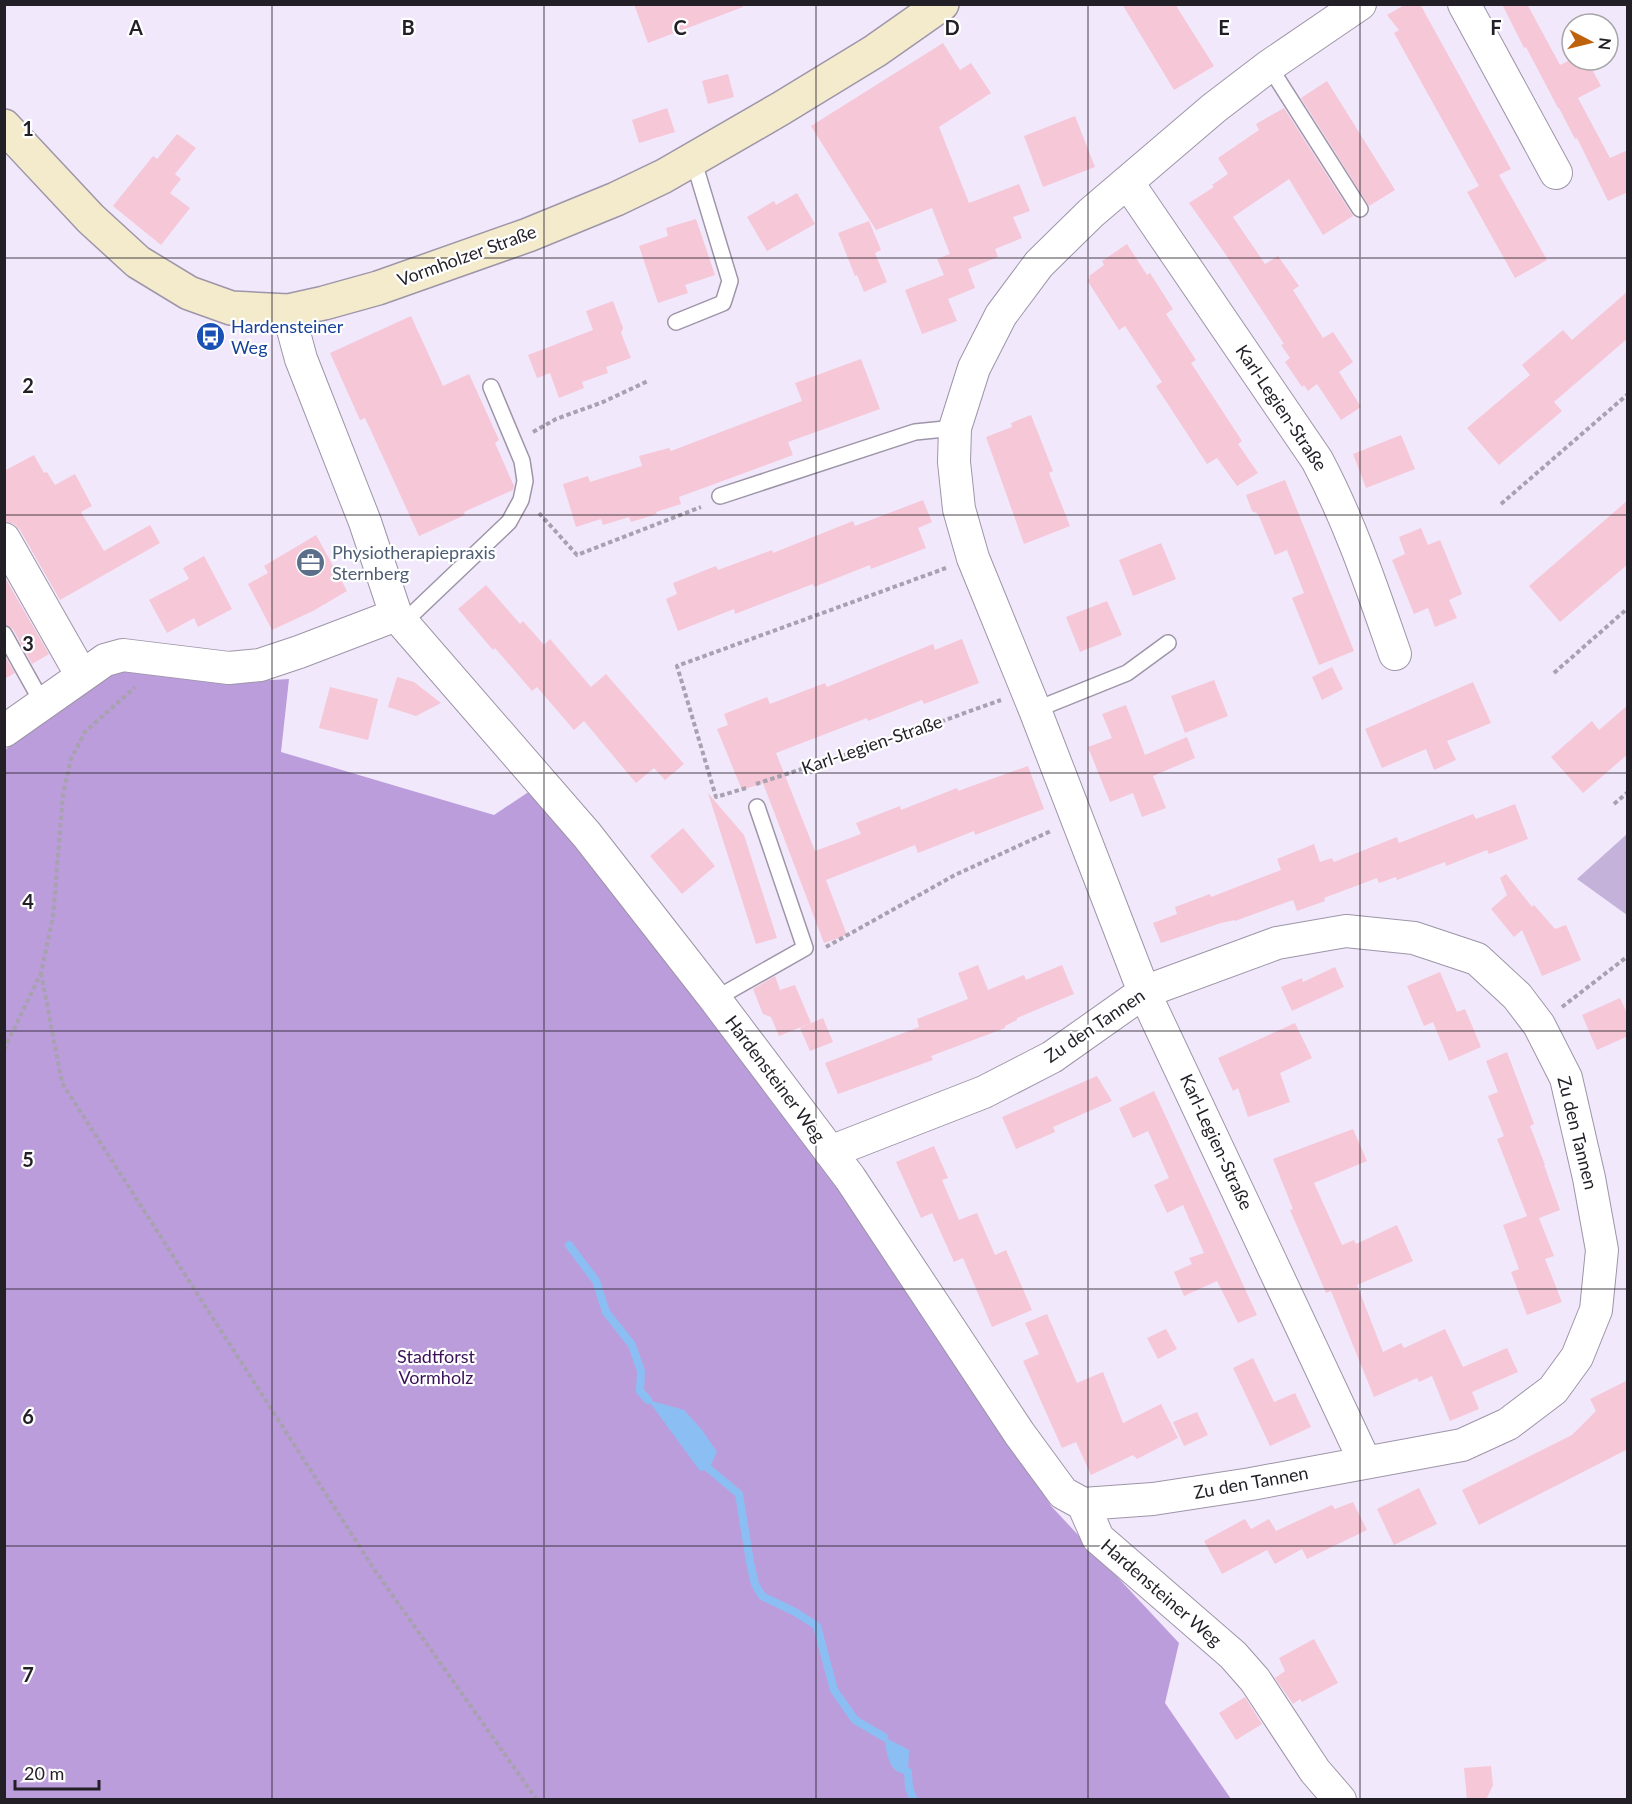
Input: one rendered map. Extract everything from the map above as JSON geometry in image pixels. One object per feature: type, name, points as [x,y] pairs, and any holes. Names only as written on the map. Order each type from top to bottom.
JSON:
[{"type":"main road","name":"Vormholzer Straße","points":[[4,126],[91,219],[138,262],[189,293],[231,308],[288,310],[378,288],[528,236],[616,199],[664,176],[875,51],[942,4]]},
{"type":"street","name":"Karl-Legien-Straße","points":[[1360,4],[1269,66],[1214,108],[1091,213],[1039,264],[1001,315],[974,368],[955,428],[954,462],[959,509],[973,558],[1031,700],[1144,992],[1365,1462]]},
{"type":"street","points":[[1464,4],[1556,173]]},
{"type":"street","name":"Karl-Legien-Straße","points":[[1128,183],[1317,460],[1339,500],[1357,544],[1395,654]]},
{"type":"street","name":"Hardensteiner Weg","points":[[288,310],[302,359],[365,522],[399,619],[587,835],[715,999],[857,1188],[1019,1433],[1063,1492],[1083,1504],[1098,1538],[1233,1654],[1255,1680],[1315,1771],[1340,1800]]},
{"type":"street","points":[[4,539],[82,676]]},
{"type":"street","points":[[4,731],[105,660],[123,655],[229,668],[260,665],[399,619]]},
{"type":"street","name":"Zu den Tannen","points":[[830,1152],[984,1092],[1043,1062],[1144,992],[1277,943],[1346,931],[1414,938],[1477,959],[1517,996],[1539,1025],[1566,1078],[1589,1178],[1602,1250],[1596,1310],[1577,1357],[1553,1390],[1508,1424],[1462,1445],[1251,1484],[1153,1499],[1083,1504]]},
{"type":"lane","points":[[1269,66],[1360,209]]},
{"type":"lane","points":[[676,322],[723,303],[729,282],[693,159]]},
{"type":"lane","points":[[399,619],[509,522],[521,501],[524,490],[524,471],[491,387]]},
{"type":"lane","points":[[720,496],[915,432],[955,428]]},
{"type":"lane","points":[[4,634],[43,704]]},
{"type":"lane","points":[[1031,700],[1126,673],[1168,644]]},
{"type":"lane","points":[[715,999],[805,948],[757,807]]},
{"type":"path","points":[[514,442],[556,419],[603,402],[624,390],[648,381]]},
{"type":"path","points":[[1502,504],[1628,394]]},
{"type":"path","points":[[521,501],[537,510],[577,555],[692,512],[720,496]]},
{"type":"path","name":"Karl-Legien-Straße","points":[[973,558],[677,666],[716,797],[881,743],[1031,700]]},
{"type":"path","points":[[1554,672],[1628,608]]},
{"type":"path","points":[[4,1050],[41,973],[52,917],[63,794],[71,759],[85,732],[165,660]]},
{"type":"path","points":[[1614,804],[1628,792]]},
{"type":"path","points":[[848,936],[955,875],[1076,819]]},
{"type":"path","points":[[1539,1025],[1628,956]]},
{"type":"path","points":[[41,973],[62,1083],[374,1569],[537,1800]]},
{"type":"shaded area","points":[[1627,834],[1627,915],[1577,879]]},
{"type":"green space","name":"Stadtforst Vormholz","points":[[128,668],[228,679],[289,679],[281,752],[494,815],[530,791],[602,875],[750,1061],[914,1297],[1052,1507],[1179,1643],[1165,1703],[1231,1799],[5,1800],[5,750],[110,670]]},
{"type":"water","points":[[648,1400],[684,1410],[702,1430],[717,1452],[709,1469],[700,1471]]},
{"type":"water","points":[[884,1737],[909,1750],[908,1772],[912,1774],[898,1772],[890,1763]]},
{"type":"building","points":[[634,4],[743,4],[743,7],[648,43]]},
{"type":"building","points":[[1122,4],[1175,4],[1214,66],[1174,90]]},
{"type":"building","points":[[1406,4],[1420,4],[1511,169],[1499,175],[1547,260],[1515,278],[1467,192],[1479,186],[1394,33],[1399,30],[1387,15]]},
{"type":"building","points":[[1502,4],[1527,4],[1560,65],[1560,72],[1593,72],[1601,86],[1578,98],[1610,158],[1628,150],[1628,192],[1608,201],[1577,138],[1575,139],[1526,47],[1524,48]]},
{"type":"building","points":[[943,43],[960,70],[971,63],[991,93],[939,127],[969,203],[1019,184],[1030,211],[1013,217],[1022,238],[995,249],[998,257],[968,269],[975,288],[948,299],[957,321],[922,334],[905,290],[944,275],[937,259],[950,254],[932,208],[876,230],[811,126]]},
{"type":"building","points":[[728,74],[734,97],[708,104],[702,81]]},
{"type":"building","points":[[1327,81],[1395,190],[1369,206],[1301,98]]},
{"type":"building","points":[[667,108],[675,132],[639,143],[632,120]]},
{"type":"building","points":[[1284,108],[1353,216],[1323,235],[1289,179],[1233,217],[1265,264],[1278,256],[1299,286],[1293,290],[1323,338],[1333,332],[1353,362],[1339,372],[1361,407],[1341,420],[1317,384],[1308,391],[1304,385],[1302,387],[1285,362],[1290,358],[1281,345],[1284,344],[1189,203],[1214,187],[1212,185],[1228,174],[1218,158],[1259,130],[1256,124]]},
{"type":"building","points":[[1075,116],[1095,167],[1043,187],[1024,136]]},
{"type":"building","points":[[177,134],[196,148],[175,174],[181,179],[170,193],[190,208],[161,245],[113,206],[153,156],[157,159]]},
{"type":"building","points":[[797,193],[815,224],[767,251],[747,217],[774,201],[776,205]]},
{"type":"building","points":[[696,219],[715,275],[685,285],[688,293],[658,303],[639,246],[668,236],[666,228]]},
{"type":"building","points":[[869,221],[881,250],[875,253],[887,282],[864,292],[838,233]]},
{"type":"building","points":[[1127,244],[1147,275],[1150,273],[1173,309],[1166,314],[1196,360],[1191,363],[1242,441],[1238,444],[1258,473],[1237,486],[1217,458],[1207,464],[1156,386],[1162,382],[1125,326],[1119,330],[1087,280],[1104,265],[1102,261]]},
{"type":"building","points":[[1628,291],[1628,338],[1554,402],[1562,411],[1499,465],[1467,428],[1530,375],[1522,365],[1563,330],[1572,340]]},
{"type":"building","points":[[613,301],[623,328],[621,333],[631,358],[606,367],[608,373],[582,382],[584,388],[559,398],[550,373],[537,378],[528,355],[593,330],[586,311]]},
{"type":"building","points":[[411,316],[443,386],[469,374],[499,440],[495,443],[514,486],[513,490],[419,536],[365,418],[360,420],[330,353]]},
{"type":"building","points":[[861,359],[880,409],[788,442],[793,455],[679,497],[681,504],[656,512],[657,514],[631,522],[629,517],[603,525],[601,519],[576,527],[563,484],[588,476],[590,482],[642,466],[639,456],[669,448],[671,451],[802,401],[795,383]]},
{"type":"building","points":[[1031,415],[1053,471],[1049,473],[1070,526],[1024,544],[986,437],[1012,427],[1011,423]]},
{"type":"building","points":[[1401,435],[1415,469],[1366,488],[1353,454]]},
{"type":"building","points":[[34,455],[44,473],[47,472],[55,485],[75,474],[92,506],[81,512],[104,551],[150,525],[160,543],[60,600],[20,530],[14,524],[4,521],[4,471]]},
{"type":"building","points":[[1285,480],[1354,651],[1319,665],[1292,598],[1304,593],[1287,550],[1275,555],[1258,514],[1252,511],[1246,495]]},
{"type":"building","points":[[923,500],[932,522],[918,528],[926,548],[871,569],[870,565],[814,587],[813,584],[735,614],[734,609],[678,631],[666,599],[677,594],[673,583],[716,566],[718,570],[772,550],[773,553],[853,521],[855,526]]},
{"type":"building","points":[[1628,500],[1628,564],[1560,622],[1529,586]]},
{"type":"building","points":[[1421,528],[1428,545],[1440,540],[1462,594],[1449,600],[1457,618],[1435,627],[1428,608],[1414,614],[1392,560],[1405,554],[1399,537]]},
{"type":"building","points":[[316,535],[347,591],[313,611],[272,630],[248,584],[268,573],[264,566]]},
{"type":"building","points":[[1161,543],[1176,579],[1133,596],[1119,560]]},
{"type":"building","points":[[204,556],[232,609],[198,627],[194,618],[167,633],[149,600],[189,579],[183,568]]},
{"type":"building","points":[[4,576],[49,654],[32,664],[13,629],[4,624]]},
{"type":"building","points":[[486,585],[520,624],[523,621],[544,645],[550,639],[591,687],[606,674],[684,764],[665,780],[654,768],[636,783],[584,721],[574,730],[537,687],[532,691],[458,609]]},
{"type":"building","points":[[1107,601],[1122,635],[1080,652],[1066,617]]},
{"type":"building","points":[[962,639],[979,683],[924,704],[922,700],[868,721],[867,718],[776,753],[815,851],[861,834],[856,823],[900,806],[901,810],[957,788],[958,791],[1028,766],[1044,809],[975,835],[974,831],[918,853],[915,845],[826,880],[847,935],[824,943],[763,783],[742,790],[717,729],[728,725],[724,714],[767,697],[770,704],[825,683],[827,687],[933,644],[935,650]]},
{"type":"building","points":[[4,655],[15,673],[4,679]]},
{"type":"building","points":[[1332,667],[1343,689],[1322,700],[1312,677]]},
{"type":"building","points":[[397,677],[414,682],[441,703],[416,716],[388,707]]},
{"type":"building","points":[[1214,680],[1228,716],[1185,733],[1171,696]]},
{"type":"building","points":[[1473,682],[1491,723],[1447,741],[1456,760],[1434,770],[1426,749],[1382,768],[1365,729]]},
{"type":"building","points":[[330,687],[378,699],[368,740],[319,728]]},
{"type":"building","points":[[1126,705],[1145,755],[1187,737],[1195,758],[1153,776],[1166,808],[1142,817],[1133,793],[1110,802],[1088,747],[1112,738],[1102,714]]},
{"type":"building","points":[[1628,705],[1628,754],[1583,793],[1551,757],[1592,721],[1599,730]]},
{"type":"building","points":[[708,793],[744,835],[777,938],[756,944]]},
{"type":"building","points":[[1515,804],[1528,839],[1489,854],[1487,850],[1446,866],[1445,862],[1397,880],[1396,877],[1379,883],[1377,878],[1297,911],[1293,900],[1235,921],[1221,923],[1161,943],[1153,923],[1177,914],[1175,907],[1210,894],[1211,897],[1281,870],[1277,859],[1314,844],[1320,862],[1332,858],[1334,862],[1397,837],[1399,843],[1473,814],[1476,819]]},
{"type":"building","points":[[683,828],[715,866],[682,894],[650,856]]},
{"type":"building","points":[[1506,874],[1532,907],[1534,905],[1555,929],[1566,925],[1581,960],[1542,976],[1522,930],[1514,937],[1491,909],[1507,895],[1500,878]]},
{"type":"building","points":[[978,965],[988,990],[1024,975],[1026,980],[1062,965],[1074,994],[1017,1018],[1005,1028],[931,1056],[933,1060],[838,1094],[825,1063],[919,1027],[917,1019],[968,999],[958,973]]},
{"type":"building","points":[[1335,967],[1344,987],[1292,1011],[1281,987],[1302,978],[1303,982]]},
{"type":"building","points":[[1440,972],[1457,1012],[1465,1009],[1481,1047],[1449,1061],[1433,1022],[1424,1026],[1407,986]]},
{"type":"building","points":[[775,976],[780,990],[795,985],[811,1023],[779,1036],[771,1017],[763,1014],[753,989]]},
{"type":"building","points":[[1620,998],[1628,1015],[1628,1036],[1597,1050],[1582,1015]]},
{"type":"building","points":[[823,1018],[833,1042],[810,1051],[800,1028]]},
{"type":"building","points":[[1295,1023],[1312,1058],[1280,1073],[1290,1102],[1248,1117],[1238,1088],[1233,1091],[1218,1058]]},
{"type":"building","points":[[1507,1052],[1534,1124],[1530,1126],[1560,1210],[1539,1218],[1554,1256],[1545,1259],[1562,1302],[1527,1315],[1511,1272],[1519,1269],[1503,1225],[1527,1216],[1497,1139],[1504,1136],[1488,1096],[1498,1092],[1486,1061]]},
{"type":"building","points":[[1097,1076],[1112,1101],[1053,1127],[1055,1132],[1016,1149],[1002,1117]]},
{"type":"building","points":[[1154,1091],[1257,1315],[1238,1323],[1217,1281],[1184,1296],[1174,1272],[1192,1264],[1189,1258],[1204,1253],[1183,1205],[1167,1213],[1154,1185],[1169,1178],[1148,1131],[1133,1138],[1119,1108]]},
{"type":"building","points":[[1353,1129],[1367,1161],[1314,1183],[1342,1245],[1354,1240],[1356,1244],[1397,1225],[1413,1261],[1357,1285],[1383,1352],[1401,1343],[1404,1348],[1445,1329],[1463,1367],[1507,1348],[1518,1372],[1472,1392],[1479,1409],[1450,1421],[1432,1376],[1419,1382],[1417,1378],[1374,1397],[1331,1291],[1326,1293],[1290,1210],[1293,1209],[1273,1159]]},
{"type":"building","points":[[934,1146],[948,1178],[942,1180],[959,1220],[977,1213],[995,1255],[1006,1250],[1032,1310],[992,1327],[963,1258],[954,1262],[932,1213],[921,1218],[896,1162]]},
{"type":"building","points":[[1047,1314],[1077,1383],[1103,1372],[1123,1423],[1161,1404],[1178,1438],[1137,1459],[1133,1455],[1091,1475],[1076,1442],[1062,1448],[1023,1361],[1039,1354],[1025,1323]]},
{"type":"building","points":[[1166,1329],[1177,1349],[1158,1359],[1147,1338]]},
{"type":"building","points":[[1253,1358],[1274,1402],[1295,1393],[1311,1427],[1270,1446],[1233,1368]]},
{"type":"building","points":[[1628,1380],[1628,1449],[1479,1525],[1462,1490],[1572,1435],[1596,1411],[1590,1399]]},
{"type":"building","points":[[1197,1412],[1208,1435],[1184,1446],[1173,1422]]},
{"type":"building","points":[[1419,1488],[1437,1524],[1394,1545],[1377,1509]]},
{"type":"building","points":[[1353,1502],[1367,1530],[1307,1559],[1302,1549],[1275,1564],[1267,1550],[1222,1574],[1204,1541],[1245,1519],[1251,1529],[1269,1519],[1276,1531],[1332,1505],[1335,1509]]},
{"type":"building","points":[[1314,1639],[1338,1683],[1302,1702],[1300,1699],[1293,1704],[1275,1678],[1285,1671],[1279,1658]]},
{"type":"building","points":[[1245,1697],[1262,1724],[1236,1740],[1219,1713]]},
{"type":"building","points":[[1491,1766],[1493,1785],[1486,1800],[1467,1800],[1464,1768]]},
{"type":"waterway","points":[[569,1245],[596,1281],[606,1312],[632,1345],[641,1371],[640,1391],[648,1400]]},
{"type":"waterway","points":[[709,1469],[739,1494],[750,1562],[755,1584],[762,1596],[817,1626],[834,1690],[855,1720],[884,1737]]},
{"type":"waterway","points":[[908,1772],[909,1788],[914,1800]]},
{"type":"place","name":"Hardensteiner Weg","points":[[210,337]]},
{"type":"place","name":"Physiotherapiepraxis Sternberg","points":[[311,563]]}]
